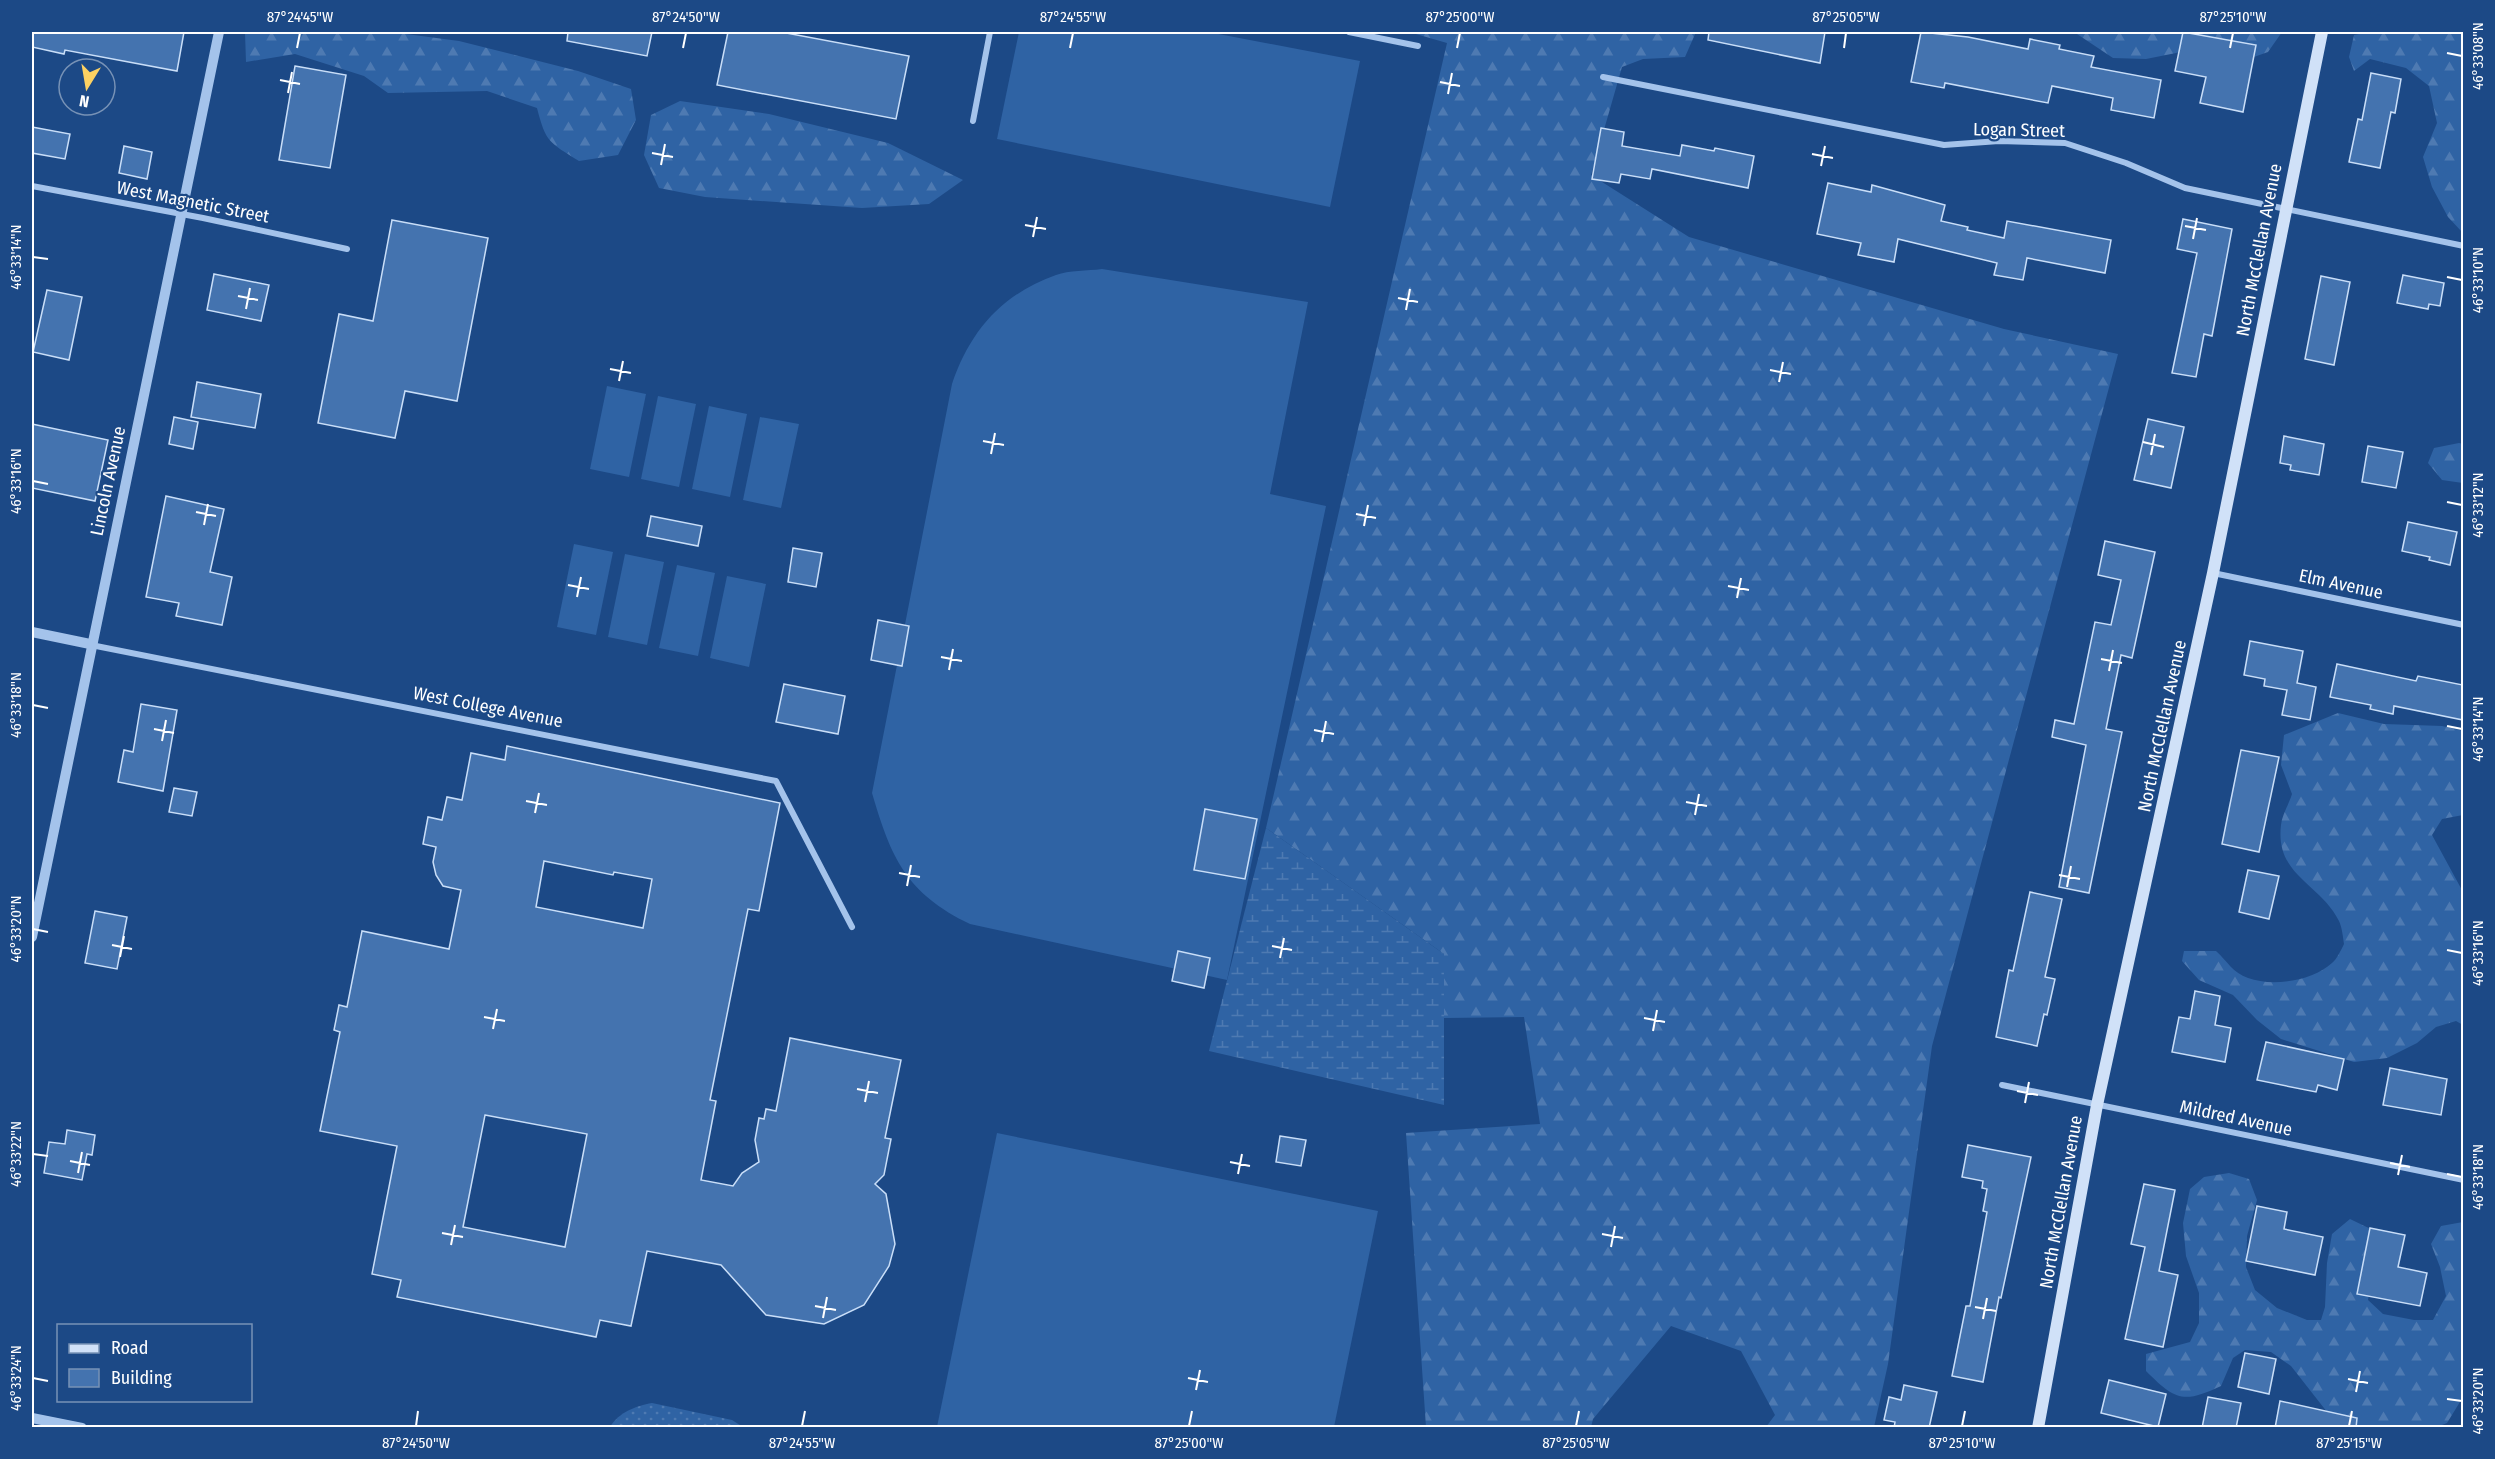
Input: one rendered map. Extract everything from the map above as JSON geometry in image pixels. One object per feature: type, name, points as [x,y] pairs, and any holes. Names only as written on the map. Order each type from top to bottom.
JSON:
[{"type":"main road","name":"North McClellan Avenue","points":[[2038,1428],[2097,1105],[2213,573],[2322,32]]},
{"type":"street","name":"Lincoln Avenue","points":[[32,937],[90,644],[219,32]]},
{"type":"street","points":[[973,121],[990,32]]},
{"type":"street","points":[[1349,32],[1418,46]]},
{"type":"street","name":"Logan Street","points":[[1603,77],[1944,145],[1999,141],[2065,143],[2126,163],[2185,188],[2463,246]]},
{"type":"street","name":"West Magnetic Street","points":[[32,186],[182,214],[347,249]]},
{"type":"street","name":"Elm Avenue","points":[[2213,573],[2463,625]]},
{"type":"street","name":"West College Avenue","points":[[32,632],[776,781],[852,927]]},
{"type":"street","name":"Mildred Avenue","points":[[2002,1085],[2463,1180]]},
{"type":"street","points":[[32,1418],[82,1428]]},
{"type":"green space","points":[[245,32],[391,32],[459,41],[578,71],[631,89],[636,120],[618,155],[579,161],[561,150],[546,135],[537,108],[487,91],[388,93],[364,76],[295,54],[246,62]]},
{"type":"green space","points":[[1019,32],[1208,32],[1360,61],[1330,207],[997,139]]},
{"type":"green space","points":[[1409,32],[1696,32],[1685,57],[1643,59],[1622,67],[1591,175],[1689,237],[2004,329],[2118,354],[1932,1046],[1888,1364],[1874,1427],[1766,1427],[1775,1415],[1741,1351],[1671,1326],[1593,1419],[1591,1427],[1426,1427],[1406,1133],[1540,1124],[1524,1017],[1444,1018],[1444,954],[1266,828],[1447,43]]},
{"type":"green space","points":[[2074,32],[2282,32],[2268,52],[2251,58],[2186,51],[2146,59],[2113,58]]},
{"type":"green space","points":[[2369,32],[2455,32],[2463,34],[2463,233],[2448,217],[2432,187],[2423,157],[2437,123],[2429,86],[2406,68],[2370,59],[2354,71],[2349,57],[2354,35]]},
{"type":"green space","points":[[680,101],[769,114],[888,143],[963,180],[929,204],[862,208],[705,197],[659,188],[644,155],[651,115]]},
{"type":"green space","points":[[1102,269],[1308,302],[1270,494],[1326,506],[1227,980],[970,924],[930,900],[904,871],[886,837],[872,793],[952,384],[959,365],[968,347],[990,317],[1020,293],[1061,273]]},
{"type":"green space","points":[[607,386],[646,394],[629,477],[590,469]]},
{"type":"green space","points":[[658,396],[696,404],[679,487],[641,479]]},
{"type":"green space","points":[[709,406],[747,414],[730,497],[692,489]]},
{"type":"green space","points":[[760,417],[799,424],[781,508],[743,500]]},
{"type":"green space","points":[[2463,444],[2463,483],[2442,480],[2428,463],[2434,448]]},
{"type":"green space","points":[[574,544],[613,552],[596,635],[557,627]]},
{"type":"green space","points":[[625,554],[664,562],[647,645],[608,637]]},
{"type":"green space","points":[[677,565],[715,573],[698,656],[659,648]]},
{"type":"green space","points":[[727,576],[766,584],[749,667],[710,658]]},
{"type":"green space","points":[[2338,713],[2384,724],[2442,726],[2464,731],[2463,815],[2442,819],[2432,835],[2463,892],[2463,1025],[2456,1021],[2436,1027],[2417,1043],[2387,1058],[2354,1062],[2281,1039],[2257,1020],[2233,995],[2199,980],[2182,961],[2184,951],[2216,951],[2243,976],[2258,981],[2280,982],[2314,974],[2324,969],[2337,957],[2344,944],[2339,921],[2331,908],[2292,868],[2285,856],[2281,842],[2281,825],[2292,794],[2281,765],[2284,735]]},
{"type":"green space","points":[[1266,828],[1444,954],[1444,1105],[1209,1051]]},
{"type":"green space","points":[[997,1133],[1378,1211],[1334,1427],[937,1427]]},
{"type":"green space","points":[[2229,1173],[2249,1179],[2257,1200],[2247,1236],[2246,1267],[2255,1290],[2277,1308],[2307,1320],[2321,1320],[2325,1307],[2327,1263],[2332,1234],[2350,1219],[2379,1233],[2368,1300],[2383,1314],[2414,1320],[2433,1320],[2446,1296],[2440,1267],[2431,1244],[2441,1226],[2463,1222],[2463,1397],[2447,1423],[2437,1427],[2364,1427],[2331,1417],[2291,1366],[2271,1352],[2245,1350],[2233,1358],[2221,1386],[2188,1397],[2172,1393],[2146,1371],[2146,1354],[2190,1342],[2199,1323],[2199,1293],[2186,1256],[2183,1223],[2190,1189],[2204,1177]]},
{"type":"green space","points":[[652,1403],[732,1420],[743,1427],[610,1427],[628,1410]]},
{"type":"building","points":[[32,32],[184,32],[177,71],[117,60],[117,57],[102,57],[65,50],[64,54],[32,47]]},
{"type":"building","points":[[568,32],[652,32],[647,56],[567,41]]},
{"type":"building","points":[[728,32],[781,32],[909,56],[896,119],[717,85]]},
{"type":"building","points":[[1709,32],[1825,32],[1820,63],[1708,40]]},
{"type":"building","points":[[1921,32],[1968,37],[2028,49],[2030,39],[2060,45],[2059,49],[2094,56],[2091,67],[2161,80],[2154,118],[2111,110],[2113,98],[2052,86],[2048,103],[1945,83],[1944,88],[1911,82]]},
{"type":"building","points":[[2183,32],[2256,45],[2243,112],[2200,103],[2206,77],[2175,71]]},
{"type":"building","points":[[295,66],[346,75],[330,168],[279,160]]},
{"type":"building","points":[[2371,73],[2401,79],[2395,113],[2391,112],[2380,168],[2349,162],[2358,119],[2362,120]]},
{"type":"building","points":[[32,127],[70,134],[65,159],[32,153]]},
{"type":"building","points":[[1601,128],[1624,132],[1622,146],[1680,156],[1682,145],[1714,151],[1715,148],[1754,156],[1748,188],[1652,169],[1650,179],[1621,174],[1619,183],[1592,179]]},
{"type":"building","points":[[124,146],[152,152],[147,179],[119,173]]},
{"type":"building","points":[[1828,183],[1871,192],[1872,185],[1945,205],[1941,221],[1968,227],[1967,230],[2004,238],[2007,221],[2111,240],[2105,273],[2027,258],[2023,280],[1994,275],[1997,263],[1898,239],[1894,262],[1858,255],[1861,243],[1817,234]]},
{"type":"building","points":[[2183,219],[2232,229],[2212,336],[2204,334],[2196,377],[2172,373],[2197,253],[2177,249]]},
{"type":"building","points":[[392,220],[488,238],[457,401],[405,391],[395,438],[318,423],[339,314],[373,321]]},
{"type":"building","points":[[214,274],[269,285],[261,321],[207,310]]},
{"type":"building","points":[[2403,275],[2444,283],[2440,306],[2429,304],[2428,309],[2397,303]]},
{"type":"building","points":[[2321,276],[2350,282],[2334,365],[2305,359]]},
{"type":"building","points":[[47,290],[82,297],[69,360],[33,352]]},
{"type":"building","points":[[197,382],[261,394],[255,428],[191,417]]},
{"type":"building","points":[[174,417],[198,422],[193,449],[169,444]]},
{"type":"building","points":[[2148,419],[2184,427],[2171,488],[2134,480]]},
{"type":"building","points":[[32,424],[108,440],[95,501],[32,488]]},
{"type":"building","points":[[2284,436],[2324,444],[2319,475],[2290,470],[2291,465],[2280,463]]},
{"type":"building","points":[[2368,446],[2403,452],[2396,488],[2362,482]]},
{"type":"building","points":[[166,496],[224,509],[210,572],[232,577],[222,625],[176,616],[179,603],[146,597]]},
{"type":"building","points":[[651,516],[702,526],[698,546],[647,536]]},
{"type":"building","points":[[2408,522],[2457,532],[2450,565],[2429,560],[2430,557],[2402,551]]},
{"type":"building","points":[[2105,541],[2155,552],[2132,658],[2121,655],[2106,729],[2122,732],[2089,893],[2059,887],[2086,745],[2052,737],[2055,720],[2074,724],[2095,622],[2111,625],[2121,580],[2098,575]]},
{"type":"building","points":[[793,548],[822,553],[816,587],[788,582]]},
{"type":"building","points":[[878,620],[909,626],[902,666],[871,660]]},
{"type":"building","points":[[2250,641],[2303,651],[2297,683],[2316,687],[2310,720],[2282,715],[2287,690],[2264,686],[2265,679],[2244,675]]},
{"type":"building","points":[[2337,664],[2416,681],[2418,676],[2463,685],[2463,720],[2394,706],[2393,714],[2370,709],[2371,705],[2330,697]]},
{"type":"building","points":[[784,684],[845,696],[838,734],[776,722]]},
{"type":"building","points":[[141,704],[177,710],[163,791],[118,782],[124,750],[133,752]]},
{"type":"building","points":[[507,746],[780,803],[759,911],[748,909],[710,1100],[716,1101],[701,1180],[733,1186],[742,1173],[759,1162],[755,1140],[759,1118],[764,1119],[766,1109],[776,1111],[790,1038],[901,1060],[885,1138],[891,1139],[884,1175],[875,1184],[886,1194],[895,1244],[889,1266],[864,1305],[824,1324],[766,1315],[721,1265],[647,1251],[631,1326],[600,1320],[596,1337],[397,1297],[401,1280],[372,1274],[397,1146],[320,1131],[340,1032],[334,1030],[339,1005],[347,1007],[362,931],[449,949],[461,890],[443,886],[436,875],[433,862],[436,847],[423,844],[428,817],[442,820],[447,797],[462,800],[471,753],[505,760]],"holes":[[[544,861],[613,875],[614,872],[652,879],[643,928],[536,907]],[[485,1115],[587,1134],[565,1247],[463,1227]]]},
{"type":"building","points":[[2241,750],[2279,757],[2259,852],[2222,844]]},
{"type":"building","points":[[174,788],[197,792],[192,816],[169,812]]},
{"type":"building","points":[[1205,809],[1257,819],[1245,879],[1194,870]]},
{"type":"building","points":[[2248,870],[2279,876],[2269,919],[2239,912]]},
{"type":"building","points":[[2030,892],[2062,899],[2045,977],[2055,979],[2037,1046],[1996,1037],[2009,970],[2013,971]]},
{"type":"building","points":[[95,911],[127,917],[117,969],[85,963]]},
{"type":"building","points":[[1178,951],[1210,958],[1204,988],[1172,981]]},
{"type":"building","points":[[2195,991],[2220,996],[2215,1025],[2231,1028],[2225,1062],[2172,1052],[2179,1017],[2190,1019]]},
{"type":"building","points":[[2266,1042],[2344,1059],[2337,1090],[2318,1085],[2316,1092],[2257,1080]]},
{"type":"building","points":[[2390,1068],[2447,1079],[2441,1115],[2383,1105]]},
{"type":"building","points":[[67,1130],[95,1135],[92,1155],[87,1154],[82,1180],[44,1173],[49,1142],[65,1144]]},
{"type":"building","points":[[1280,1136],[1306,1140],[1301,1166],[1276,1162]]},
{"type":"building","points":[[1968,1145],[2031,1157],[2001,1298],[1999,1297],[1983,1382],[1952,1376],[1966,1306],[1970,1306],[1987,1212],[1983,1211],[1987,1189],[1982,1188],[1983,1181],[1962,1177]]},
{"type":"building","points":[[2144,1184],[2175,1190],[2159,1271],[2178,1275],[2163,1347],[2125,1339],[2145,1247],[2131,1244]]},
{"type":"building","points":[[2257,1206],[2287,1212],[2284,1229],[2323,1237],[2315,1275],[2246,1261]]},
{"type":"building","points":[[2370,1228],[2405,1235],[2398,1267],[2427,1273],[2420,1306],[2357,1294]]},
{"type":"building","points":[[2245,1353],[2276,1359],[2269,1394],[2238,1387]]},
{"type":"building","points":[[2109,1380],[2166,1394],[2158,1427],[2101,1413]]},
{"type":"building","points":[[1904,1385],[1937,1392],[1929,1428],[1894,1428],[1895,1422],[1884,1420],[1889,1397],[1901,1400]]},
{"type":"building","points":[[2208,1397],[2241,1403],[2236,1428],[2202,1428]]},
{"type":"building","points":[[2280,1401],[2357,1418],[2356,1428],[2275,1428]]}]
